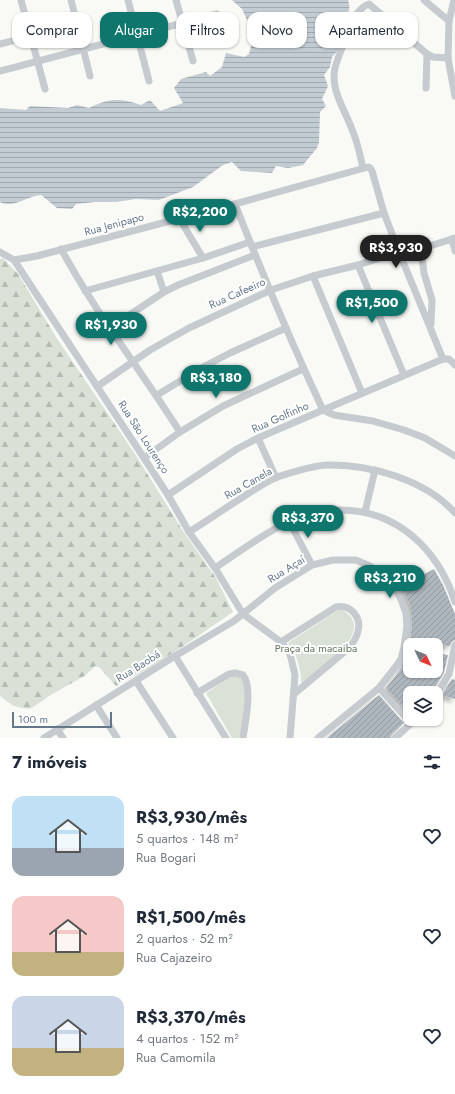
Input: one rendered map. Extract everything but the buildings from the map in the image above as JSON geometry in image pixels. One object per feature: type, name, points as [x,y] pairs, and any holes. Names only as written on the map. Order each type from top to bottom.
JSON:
[{"type":"street","points":[[21,0],[24,12]]},
{"type":"street","points":[[71,0],[90,76]]},
{"type":"street","points":[[128,0],[131,12]]},
{"type":"street","points":[[176,0],[179,12]]},
{"type":"street","points":[[424,0],[450,21]]},
{"type":"street","points":[[454,0],[453,12],[450,21],[448,58],[455,96]]},
{"type":"street","points":[[443,359],[384,213],[372,171],[370,168],[362,168],[359,150],[353,131],[337,95],[334,78],[335,68],[354,19],[364,7],[369,4],[427,54],[433,57],[448,58]]},
{"type":"street","points":[[0,44],[12,41]]},
{"type":"street","points":[[0,70],[100,45]]},
{"type":"street","points":[[34,48],[45,89]]},
{"type":"street","points":[[140,48],[149,81]]},
{"type":"street","points":[[189,48],[193,61]]},
{"type":"street","points":[[426,88],[427,54]]},
{"type":"street","name":"Rua Jenipapo","points":[[14,260],[235,204],[362,168]]},
{"type":"street","points":[[235,204],[303,369],[323,410],[362,392],[443,359],[449,360],[455,365]]},
{"type":"street","points":[[86,291],[251,245],[384,213]]},
{"type":"street","points":[[179,218],[204,258]]},
{"type":"street","points":[[454,239],[455,251]]},
{"type":"street","name":"Rua Cafeeiro","points":[[98,386],[134,361],[189,328],[271,290],[313,276],[421,250],[454,239]]},
{"type":"street","points":[[61,249],[110,328],[157,395],[180,432]]},
{"type":"street","points":[[421,250],[424,273],[432,300],[431,327]]},
{"type":"street","points":[[0,252],[14,260]]},
{"type":"street","points":[[110,328],[164,292],[209,272],[255,255]]},
{"type":"street","name":"Rua São Lourenço","points":[[14,260],[98,386],[168,495],[189,532],[215,568],[243,614],[281,642]]},
{"type":"street","points":[[358,265],[404,375]]},
{"type":"street","points":[[157,271],[164,292]]},
{"type":"street","points":[[313,276],[362,392]]},
{"type":"street","points":[[157,395],[205,366],[244,346],[286,328]]},
{"type":"street","points":[[144,458],[180,432],[223,406],[303,369]]},
{"type":"street","name":"Rua Golfinho","points":[[168,495],[237,449],[258,438],[323,410],[334,415],[373,421],[404,430],[425,438],[455,456]]},
{"type":"street","points":[[258,438],[276,478]]},
{"type":"street","name":"Rua Canela","points":[[189,532],[251,492],[276,478],[304,469],[326,465],[375,470],[399,477],[420,487],[454,510]]},
{"type":"street","points":[[365,512],[375,470]]},
{"type":"street","points":[[215,568],[289,521],[322,510],[352,510],[365,512],[388,520],[407,532],[427,550],[442,571],[455,602]]},
{"type":"street","points":[[289,521],[312,565]]},
{"type":"street","name":"Rua Açaí","points":[[243,614],[275,588],[312,565],[333,560],[356,560],[370,566],[395,588],[406,614],[406,636],[401,659],[379,688],[318,738]]},
{"type":"street","points":[[290,738],[295,675],[288,652],[281,642],[336,607],[341,606],[355,613],[358,619],[358,632],[355,640],[349,648],[294,694]]},
{"type":"street","name":"Rua Baobá","points":[[44,738],[243,614]]},
{"type":"street","points":[[443,686],[452,675],[455,645]]},
{"type":"street","points":[[174,656],[226,738]]},
{"type":"street","points":[[197,693],[229,674],[235,673],[243,676],[247,682],[248,696],[243,738]]},
{"type":"street","points":[[136,681],[173,738]]},
{"type":"street","points":[[379,688],[403,711]]},
{"type":"street","points":[[96,705],[117,738]]},
{"type":"street","points":[[395,738],[408,726]]},
{"type":"street","points":[[58,729],[63,738]]},
{"type":"green space","points":[[3,258],[18,274],[56,337],[135,454],[183,531],[216,578],[233,612],[161,660],[116,686],[100,668],[95,666],[86,675],[28,709],[12,705],[0,696],[0,259]]},
{"type":"green space","name":"Praça da macaiba","points":[[340,609],[351,617],[354,627],[351,638],[332,660],[302,686],[297,658],[288,643]]},
{"type":"green space","points":[[240,675],[246,687],[241,738],[232,738],[206,693],[231,676]]},
{"type":"shaded area","points":[[232,0],[348,0],[348,12],[315,12],[315,48],[340,48],[332,57],[330,67],[324,75],[328,86],[322,99],[326,106],[320,112],[319,142],[317,148],[303,165],[288,168],[276,166],[272,173],[241,171],[232,162],[223,165],[193,187],[159,200],[136,199],[116,202],[95,202],[76,204],[72,209],[57,208],[41,195],[10,204],[0,202],[0,108],[26,110],[30,106],[68,108],[77,105],[89,108],[103,102],[115,100],[127,101],[141,105],[150,100],[160,111],[183,103],[174,88],[181,79],[206,72],[210,76],[222,67],[226,53],[244,57],[249,54],[250,48],[307,48],[307,12],[247,12],[247,20],[242,9]]}]
